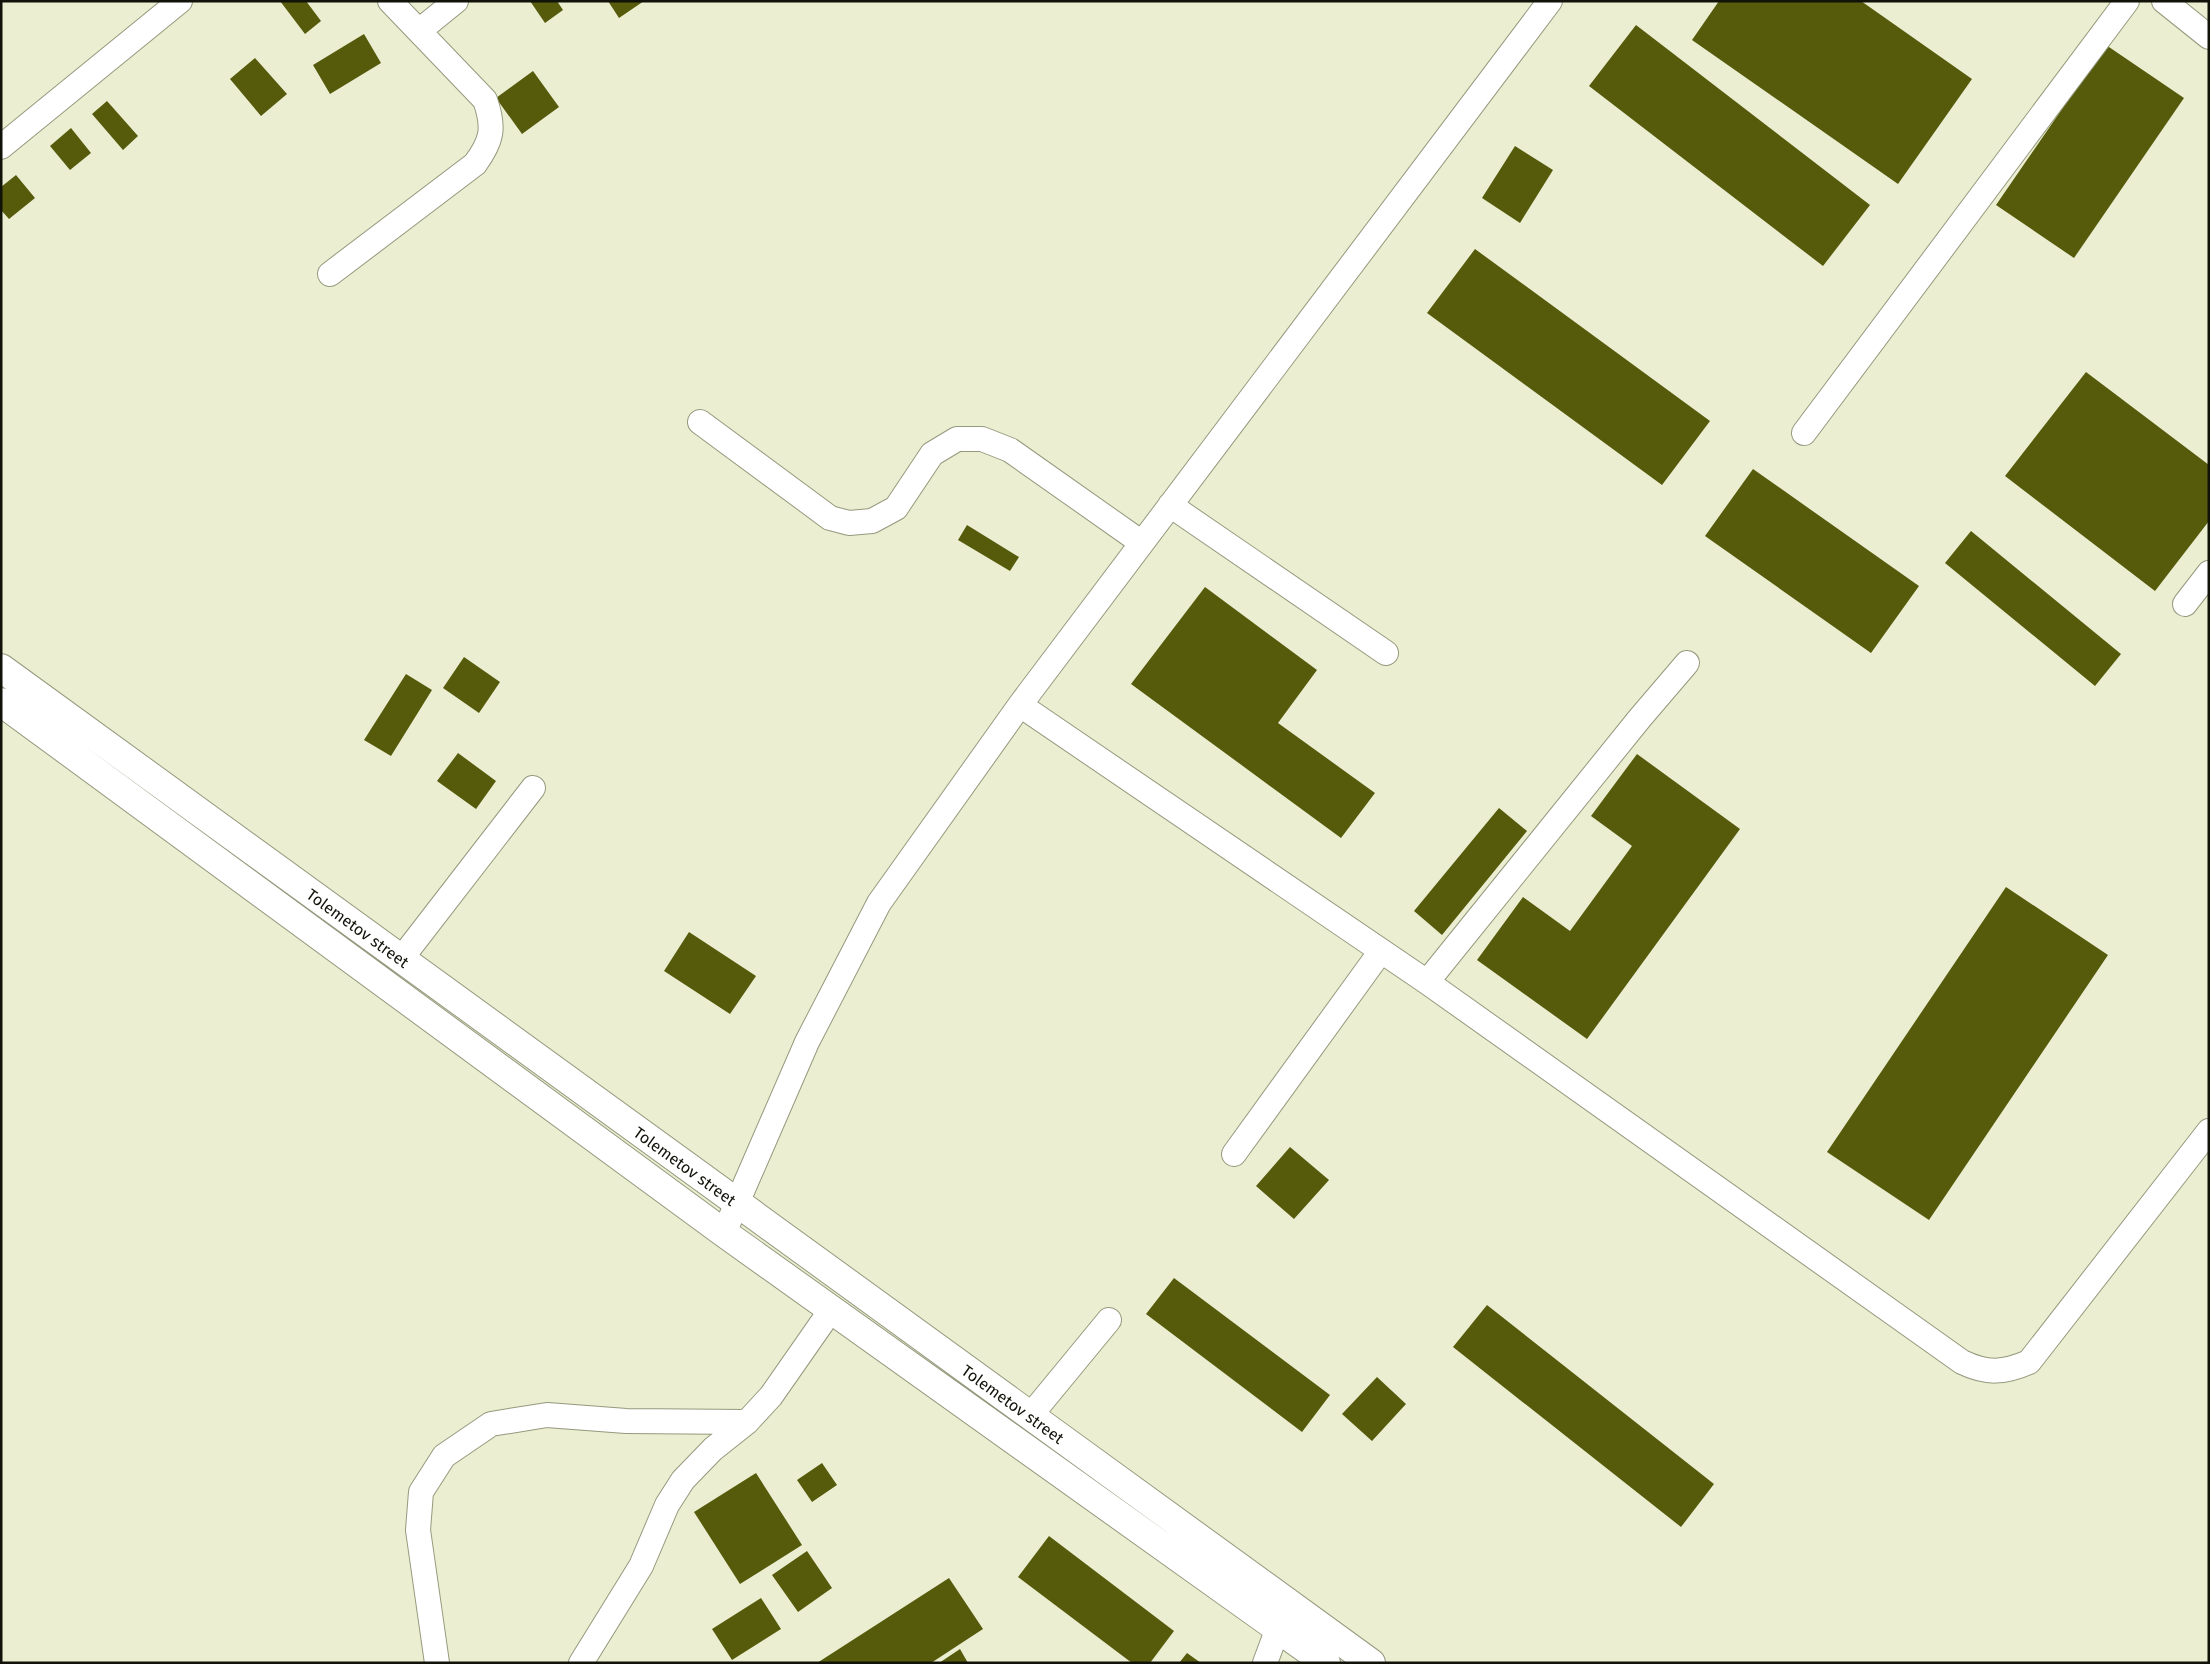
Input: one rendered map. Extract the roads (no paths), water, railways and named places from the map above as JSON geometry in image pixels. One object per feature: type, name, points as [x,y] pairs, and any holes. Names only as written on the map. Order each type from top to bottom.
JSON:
[{"type":"main road","name":"Tolemetov street","points":[[1,668],[1370,1663]]},
{"type":"main road","name":"Tolemetov street","points":[[1,702],[724,1233],[1326,1663]]},
{"type":"street","points":[[1,148],[180,1]]},
{"type":"street","points":[[330,274],[475,164],[486,149],[491,133],[491,117],[486,100],[390,1]]},
{"type":"street","points":[[419,31],[456,1]]},
{"type":"street","points":[[724,1233],[807,1042],[879,903],[1020,705],[1550,1]]},
{"type":"street","points":[[1804,433],[2127,1]]},
{"type":"street","points":[[2164,1],[2209,36]]},
{"type":"street","points":[[700,422],[830,518],[849,523],[872,521],[896,508],[932,454],[957,439],[982,439],[1010,450],[1142,543]]},
{"type":"street","points":[[1170,505],[1386,653]]},
{"type":"street","points":[[2186,604],[2209,573]]},
{"type":"street","points":[[1427,982],[1634,726],[1688,663]]},
{"type":"street","points":[[1020,705],[1427,982],[1962,1362],[1978,1370],[1996,1371],[2014,1368],[2029,1362],[2209,1131]]},
{"type":"street","points":[[401,959],[533,788]]},
{"type":"street","points":[[1234,1154],[1381,951]]},
{"type":"street","points":[[581,1663],[641,1566],[667,1505],[683,1480],[713,1449],[747,1422],[771,1396],[831,1310]]},
{"type":"street","points":[[1030,1416],[1110,1320]]},
{"type":"street","points":[[437,1663],[418,1530],[421,1492],[444,1456],[491,1424],[547,1416],[626,1421],[747,1422]]},
{"type":"street","points":[[1265,1663],[1278,1628]]}]
